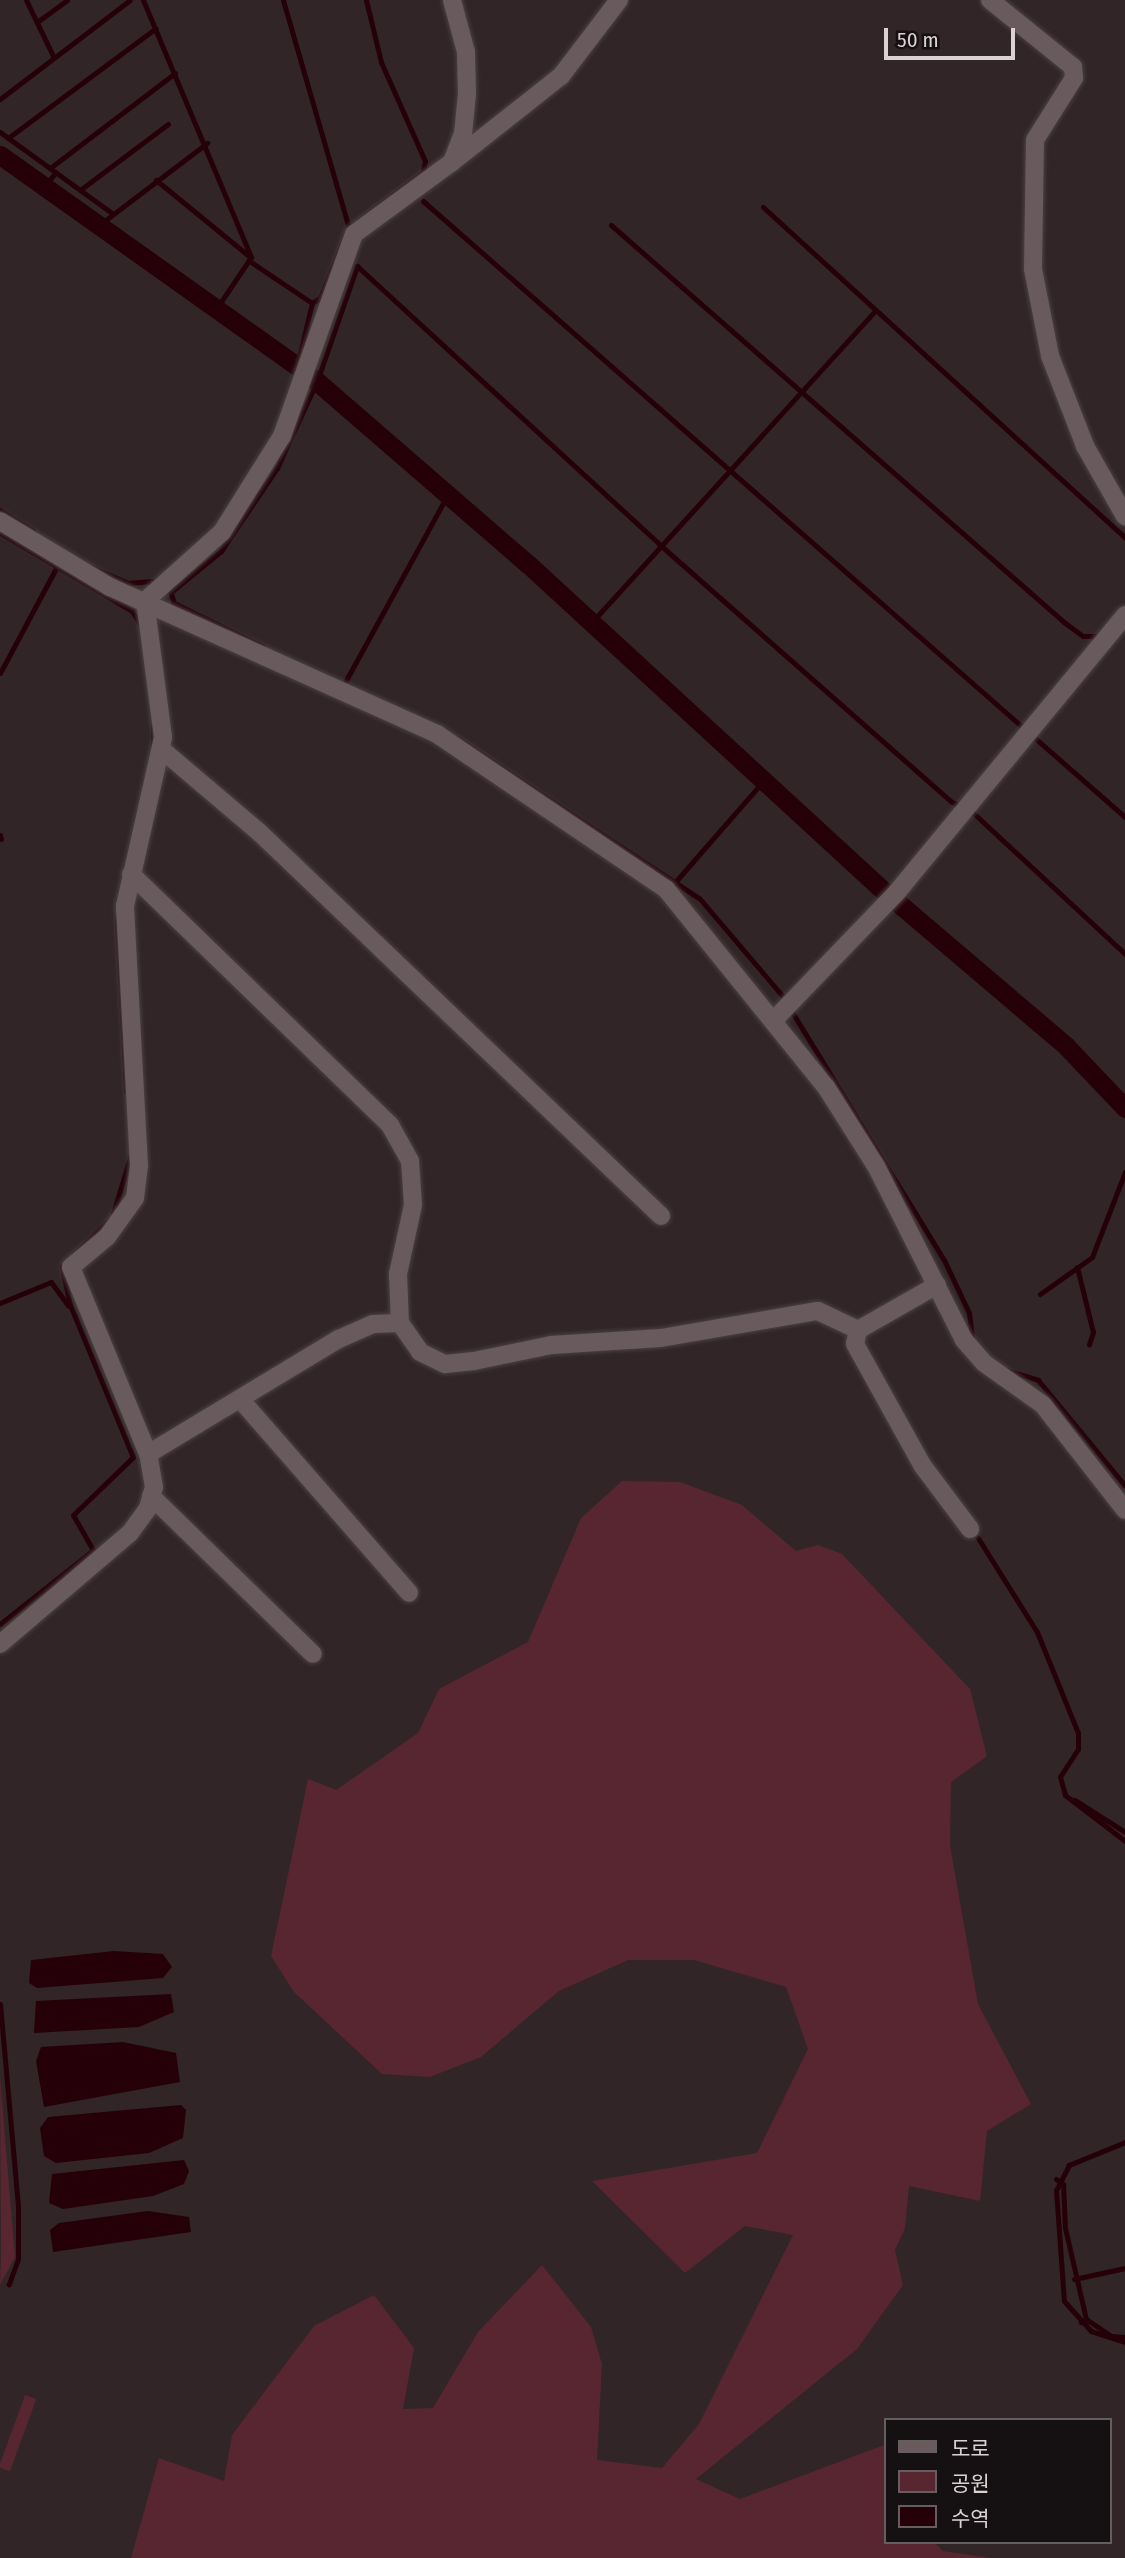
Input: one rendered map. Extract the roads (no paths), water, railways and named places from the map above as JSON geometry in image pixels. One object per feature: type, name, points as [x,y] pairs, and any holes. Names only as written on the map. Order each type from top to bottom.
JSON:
[{"type":"street","points":[[452,0],[466,52],[467,94],[463,134],[452,162]]},
{"type":"street","points":[[145,601],[222,532],[282,436],[354,234],[452,162],[561,76],[619,0]]},
{"type":"street","points":[[990,0],[1073,67],[1074,78],[1035,141],[1033,269],[1050,356],[1085,446],[1125,516]]},
{"type":"street","points":[[0,521],[145,601],[437,734],[498,770],[666,889],[774,1020],[876,1166],[964,1340],[984,1363],[1043,1405],[1125,1510]]},
{"type":"street","points":[[0,1644],[86,1576],[130,1533],[151,1496],[148,1454],[71,1267],[107,1237],[135,1198],[139,1166],[125,966],[131,874],[161,749],[156,649],[145,601]]},
{"type":"street","points":[[774,1020],[897,892],[1125,615]]},
{"type":"street","points":[[161,749],[259,832],[662,1216]]},
{"type":"street","points":[[131,874],[390,1125],[410,1161],[413,1205],[398,1274],[400,1323],[420,1352],[445,1364],[818,1311],[858,1330]]},
{"type":"street","points":[[858,1330],[937,1285]]},
{"type":"street","points":[[148,1454],[338,1339],[373,1324],[400,1323]]},
{"type":"street","points":[[858,1330],[860,1360],[970,1529]]},
{"type":"street","points":[[240,1399],[410,1593]]},
{"type":"street","points":[[151,1496],[313,1654]]},
{"type":"water","points":[[114,1951],[163,1954],[172,1967],[163,1978],[37,1988],[29,1983],[31,1960]]},
{"type":"water","points":[[171,1994],[174,2012],[139,2027],[34,2033],[36,2001]]},
{"type":"water","points":[[123,2042],[176,2053],[180,2082],[44,2107],[36,2061],[41,2047]]},
{"type":"water","points":[[181,2105],[186,2110],[183,2138],[149,2153],[56,2163],[44,2156],[40,2128],[48,2117]]},
{"type":"water","points":[[184,2160],[189,2171],[184,2184],[153,2196],[63,2209],[49,2203],[52,2174]]},
{"type":"water","points":[[148,2211],[189,2217],[191,2232],[53,2252],[50,2230],[59,2223]]},
{"type":"waterway","points":[[26,0],[54,58]]},
{"type":"waterway","points":[[37,22],[67,0]]},
{"type":"waterway","points":[[0,99],[130,0]]},
{"type":"waterway","points":[[143,0],[251,257],[216,309]]},
{"type":"waterway","points":[[283,0],[349,229]]},
{"type":"waterway","points":[[353,225],[423,172],[425,161],[381,62],[366,0]]},
{"type":"waterway","points":[[8,138],[156,28]]},
{"type":"waterway","points":[[50,168],[175,73]]},
{"type":"waterway","points":[[80,190],[168,124]]},
{"type":"waterway","points":[[0,132],[112,213]]},
{"type":"waterway","points":[[99,225],[207,143]]},
{"type":"waterway","points":[[0,155],[300,368]]},
{"type":"waterway","points":[[44,186],[56,172]]},
{"type":"waterway","points":[[156,180],[249,256]]},
{"type":"waterway","points":[[423,201],[1125,817]]},
{"type":"waterway","points":[[763,207],[1125,538]]},
{"type":"waterway","points":[[611,225],[1065,623],[1083,636],[1099,636]]},
{"type":"waterway","points":[[312,303],[320,298],[346,233]]},
{"type":"waterway","points":[[251,262],[312,303],[297,366]]},
{"type":"waterway","points":[[171,592],[221,551],[277,468],[317,381],[357,266],[659,544],[952,802],[969,809],[1125,954]]},
{"type":"waterway","points":[[591,623],[876,310]]},
{"type":"waterway","points":[[313,378],[528,564],[887,894]]},
{"type":"waterway","points":[[344,684],[446,498]]},
{"type":"waterway","points":[[0,510],[33,531]]},
{"type":"waterway","points":[[0,533],[132,611],[141,626]]},
{"type":"waterway","points":[[92,567],[128,583],[160,580]]},
{"type":"waterway","points":[[0,673],[56,568]]},
{"type":"waterway","points":[[170,591],[174,603],[262,646]]},
{"type":"waterway","points":[[153,725],[153,747]]},
{"type":"waterway","points":[[457,738],[700,899],[786,1000]]},
{"type":"waterway","points":[[676,881],[764,780]]},
{"type":"waterway","points":[[0,835],[1,839]]},
{"type":"waterway","points":[[897,902],[1066,1046],[1125,1108]]},
{"type":"waterway","points":[[117,920],[126,1092]]},
{"type":"waterway","points":[[792,1012],[945,1262],[969,1313],[972,1338]]},
{"type":"waterway","points":[[0,1624],[93,1550],[73,1515],[133,1457],[70,1305],[62,1266],[112,1217],[131,1154]]},
{"type":"waterway","points":[[1040,1294],[1092,1257],[1125,1172]]},
{"type":"waterway","points":[[1077,1267],[1093,1332],[1089,1344]]},
{"type":"waterway","points":[[0,1303],[51,1282],[68,1305]]},
{"type":"waterway","points":[[1003,1369],[1038,1380],[1125,1486]]},
{"type":"waterway","points":[[978,1538],[1037,1632],[1078,1733],[1078,1749],[1060,1777],[1065,1795],[1125,1841]]},
{"type":"waterway","points":[[1075,1800],[1125,1832]]},
{"type":"waterway","points":[[0,2004],[18,2206],[18,2259],[9,2284]]},
{"type":"waterway","points":[[1125,2142],[1069,2165],[1056,2190],[1064,2301],[1091,2331],[1125,2342]]},
{"type":"waterway","points":[[1056,2179],[1063,2184],[1065,2228],[1086,2319],[1081,2322]]},
{"type":"waterway","points":[[1074,2279],[1125,2268]]},
{"type":"waterway","points":[[1086,2319],[1111,2336],[1125,2337]]}]
